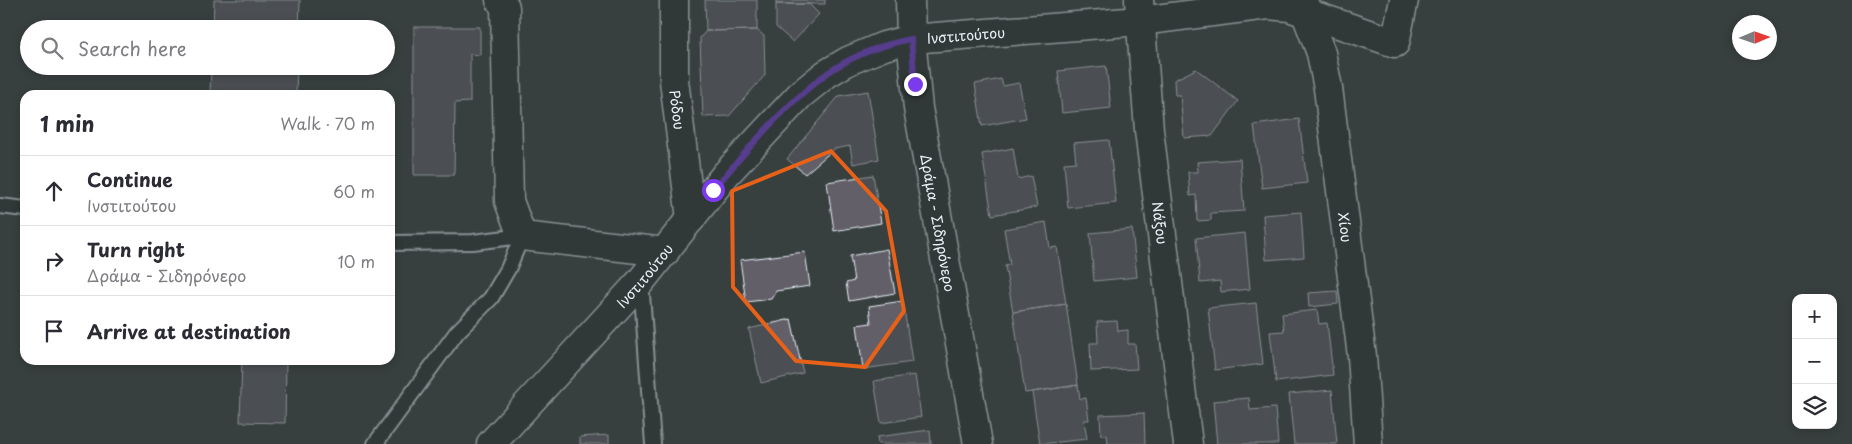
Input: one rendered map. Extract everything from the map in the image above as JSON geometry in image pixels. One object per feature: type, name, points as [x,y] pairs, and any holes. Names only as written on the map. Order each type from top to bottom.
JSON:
[{"type":"street","points":[[500,0],[505,7],[509,201],[522,236],[665,252]]},
{"type":"street","name":"Ρόδου","points":[[674,0],[674,80],[690,219]]},
{"type":"street","name":"Δράμα - Σιδηρόνερο","points":[[910,0],[911,39],[927,159],[978,444]]},
{"type":"street","name":"Ινστιτούτου","points":[[491,444],[641,281],[726,174],[812,85],[848,61],[884,46],[911,39],[1139,10],[1268,5],[1305,7],[1395,43],[1404,0]]},
{"type":"street","name":"Χίου","points":[[1305,7],[1321,53],[1328,88],[1362,356],[1368,444]]},
{"type":"street","name":"Νάξου","points":[[1139,10],[1149,130],[1188,444]]},
{"type":"lane","points":[[0,206],[20,208]]},
{"type":"lane","points":[[375,444],[457,332],[491,298],[508,269],[522,236],[472,242],[395,243]]},
{"type":"lane","points":[[641,281],[652,444]]},
{"type":"highlighted area","points":[[831,151],[886,211],[904,311],[865,367],[796,361],[733,287],[732,191]]},
{"type":"building","points":[[214,0],[300,0],[299,20],[213,20]]},
{"type":"building","points":[[705,0],[757,0],[757,30],[706,31]]},
{"type":"building","points":[[776,0],[825,0],[825,4],[776,4]]},
{"type":"building","points":[[776,4],[809,4],[819,14],[793,42],[776,27]]},
{"type":"building","points":[[414,27],[480,27],[480,55],[470,54],[470,102],[455,103],[454,175],[414,175]]},
{"type":"building","points":[[757,30],[764,36],[765,75],[729,116],[703,117],[700,38],[706,31]]},
{"type":"building","points":[[1106,66],[1111,108],[1062,113],[1058,71]]},
{"type":"building","points":[[1196,69],[1238,101],[1212,136],[1184,138],[1180,95],[1175,95],[1174,80]]},
{"type":"building","points":[[211,75],[297,75],[296,90],[210,90]]},
{"type":"building","points":[[1001,79],[1003,86],[1019,83],[1026,118],[982,126],[975,84]]},
{"type":"building","points":[[868,91],[879,159],[853,164],[850,146],[834,149],[805,174],[787,159],[839,96]]},
{"type":"building","points":[[1299,119],[1307,183],[1262,188],[1254,125]]},
{"type":"building","points":[[1109,140],[1116,203],[1068,208],[1064,163],[1076,162],[1074,143]]},
{"type":"building","points":[[1013,148],[1018,179],[1031,176],[1037,207],[992,215],[982,154]]},
{"type":"building","points":[[1240,159],[1244,211],[1211,213],[1211,220],[1197,221],[1196,195],[1190,196],[1188,172],[1198,172],[1197,162]]},
{"type":"building","points":[[873,175],[881,223],[834,231],[827,182]]},
{"type":"building","points":[[1301,212],[1304,257],[1266,260],[1263,215]]},
{"type":"building","points":[[1046,222],[1050,248],[1057,247],[1066,304],[1013,312],[1005,266],[1010,265],[1004,229]]},
{"type":"building","points":[[1132,229],[1137,277],[1094,281],[1090,233]]},
{"type":"building","points":[[1245,233],[1250,289],[1221,292],[1220,281],[1200,283],[1196,238]]},
{"type":"building","points":[[887,249],[895,293],[849,301],[846,283],[854,281],[850,256]]},
{"type":"building","points":[[805,252],[810,286],[776,291],[771,299],[746,302],[740,260]]},
{"type":"building","points":[[1337,291],[1338,304],[1309,307],[1308,293]]},
{"type":"building","points":[[903,301],[912,362],[863,369],[857,325],[871,323],[869,306]]},
{"type":"building","points":[[1256,303],[1263,364],[1215,370],[1208,308]]},
{"type":"building","points":[[1066,304],[1078,385],[1025,393],[1013,312]]},
{"type":"building","points":[[1317,310],[1319,324],[1327,323],[1333,375],[1276,382],[1270,332],[1284,331],[1282,314]]},
{"type":"building","points":[[791,319],[803,373],[761,383],[749,329]]},
{"type":"building","points":[[1117,321],[1118,331],[1128,330],[1128,344],[1135,344],[1137,369],[1091,371],[1090,343],[1098,343],[1097,322]]},
{"type":"building","points":[[242,365],[286,365],[285,423],[240,422]]},
{"type":"building","points":[[915,375],[921,417],[881,423],[874,381]]},
{"type":"building","points":[[1078,385],[1080,399],[1086,398],[1089,420],[1084,420],[1087,439],[1040,444],[1032,392]]},
{"type":"building","points":[[1332,390],[1337,444],[1294,444],[1289,394]]},
{"type":"building","points":[[1249,398],[1250,410],[1275,408],[1278,444],[1217,444],[1213,401]]},
{"type":"building","points":[[1144,413],[1145,444],[1108,444],[1107,435],[1101,435],[1100,415]]},
{"type":"building","points":[[930,430],[931,444],[878,444],[877,437]]},
{"type":"building","points":[[609,435],[609,444],[580,444],[580,437]]},
{"type":"route","points":[[713,190],[800,95],[826,74],[848,61],[884,46],[911,39],[915,84]]}]
